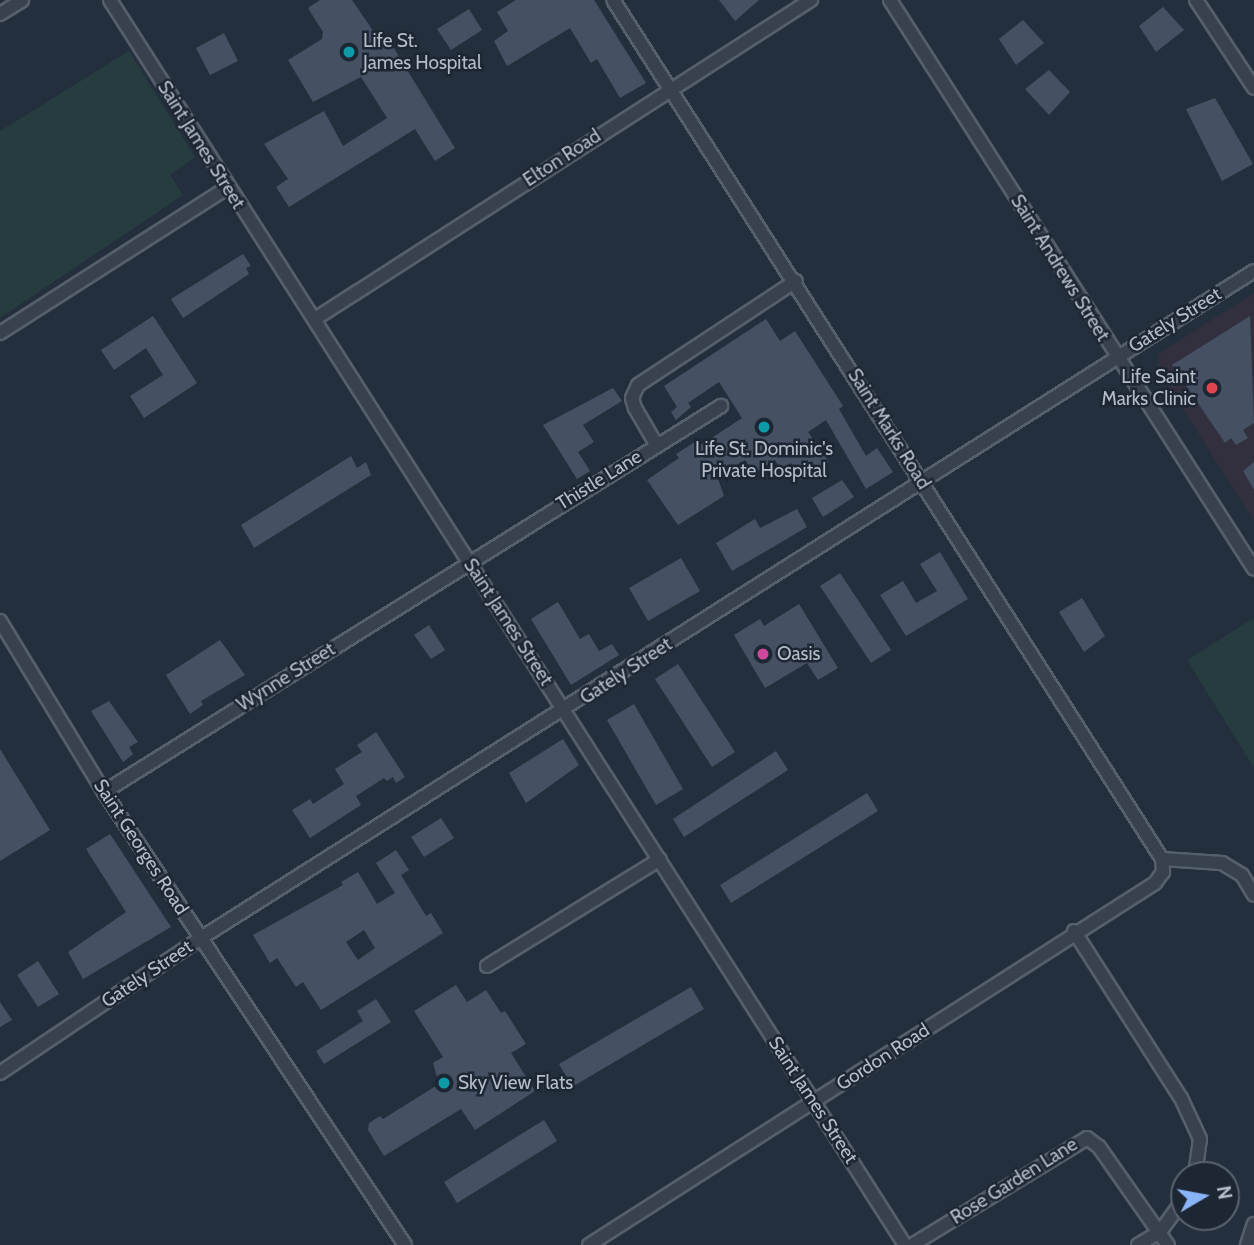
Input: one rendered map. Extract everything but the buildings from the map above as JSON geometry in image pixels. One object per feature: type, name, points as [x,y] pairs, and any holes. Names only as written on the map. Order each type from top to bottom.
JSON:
[{"type":"street","points":[[0,14],[22,0]]},
{"type":"street","name":"Saint James Street","points":[[110,0],[227,188],[315,319],[468,562],[566,710],[905,1245]]},
{"type":"street","name":"Saint Marks Road","points":[[613,0],[796,281],[1162,859]]},
{"type":"street","name":"Elton Road","points":[[315,319],[670,88],[811,0]]},
{"type":"street","name":"Saint Andrews Street","points":[[890,0],[1254,569]]},
{"type":"street","points":[[1196,0],[1254,88]]},
{"type":"street","points":[[0,332],[227,188]]},
{"type":"street","name":"Gately Street","points":[[0,1073],[201,937],[566,710],[1254,271]]},
{"type":"street","name":"Thistle Lane","points":[[468,562],[656,444],[635,408],[632,398],[638,385],[796,281]]},
{"type":"street","points":[[656,444],[720,406]]},
{"type":"street","name":"Wynne Street","points":[[104,792],[468,562]]},
{"type":"street","name":"Saint Georges Road","points":[[0,621],[104,792],[405,1245]]},
{"type":"street","points":[[486,966],[660,859]]},
{"type":"street","points":[[1162,859],[1222,863],[1242,875],[1254,895]]},
{"type":"street","name":"Gordon Road","points":[[589,1245],[815,1102],[1074,931],[1155,883],[1163,872],[1162,859]]},
{"type":"street","points":[[1074,931],[1181,1098],[1200,1139],[1197,1161]]},
{"type":"street","name":"Rose Garden Lane","points":[[912,1245],[1081,1138],[1099,1147],[1160,1232]]},
{"type":"street","points":[[1139,1245],[1160,1232],[1170,1218]]},
{"type":"street","points":[[1247,1245],[1254,1224]]},
{"type":"street","points":[[1160,1232],[1168,1245]]},
{"type":"shaded area","name":"Life Saint Marks Clinic","points":[[1254,293],[1254,521],[1157,368],[1160,353]]},
{"type":"green space","points":[[129,51],[195,157],[170,175],[183,195],[0,318],[0,131]]},
{"type":"green space","points":[[1254,618],[1254,768],[1187,660]]},
{"type":"place","name":"Life St. James Hospital","points":[[349,52]]},
{"type":"place","name":"Life Saint Marks Clinic","points":[[1212,388]]},
{"type":"place","name":"Life St. Dominic's Private Hospital","points":[[764,427]]},
{"type":"place","name":"Oasis","points":[[763,654]]},
{"type":"place","name":"Sky View Flats","points":[[444,1083]]}]
